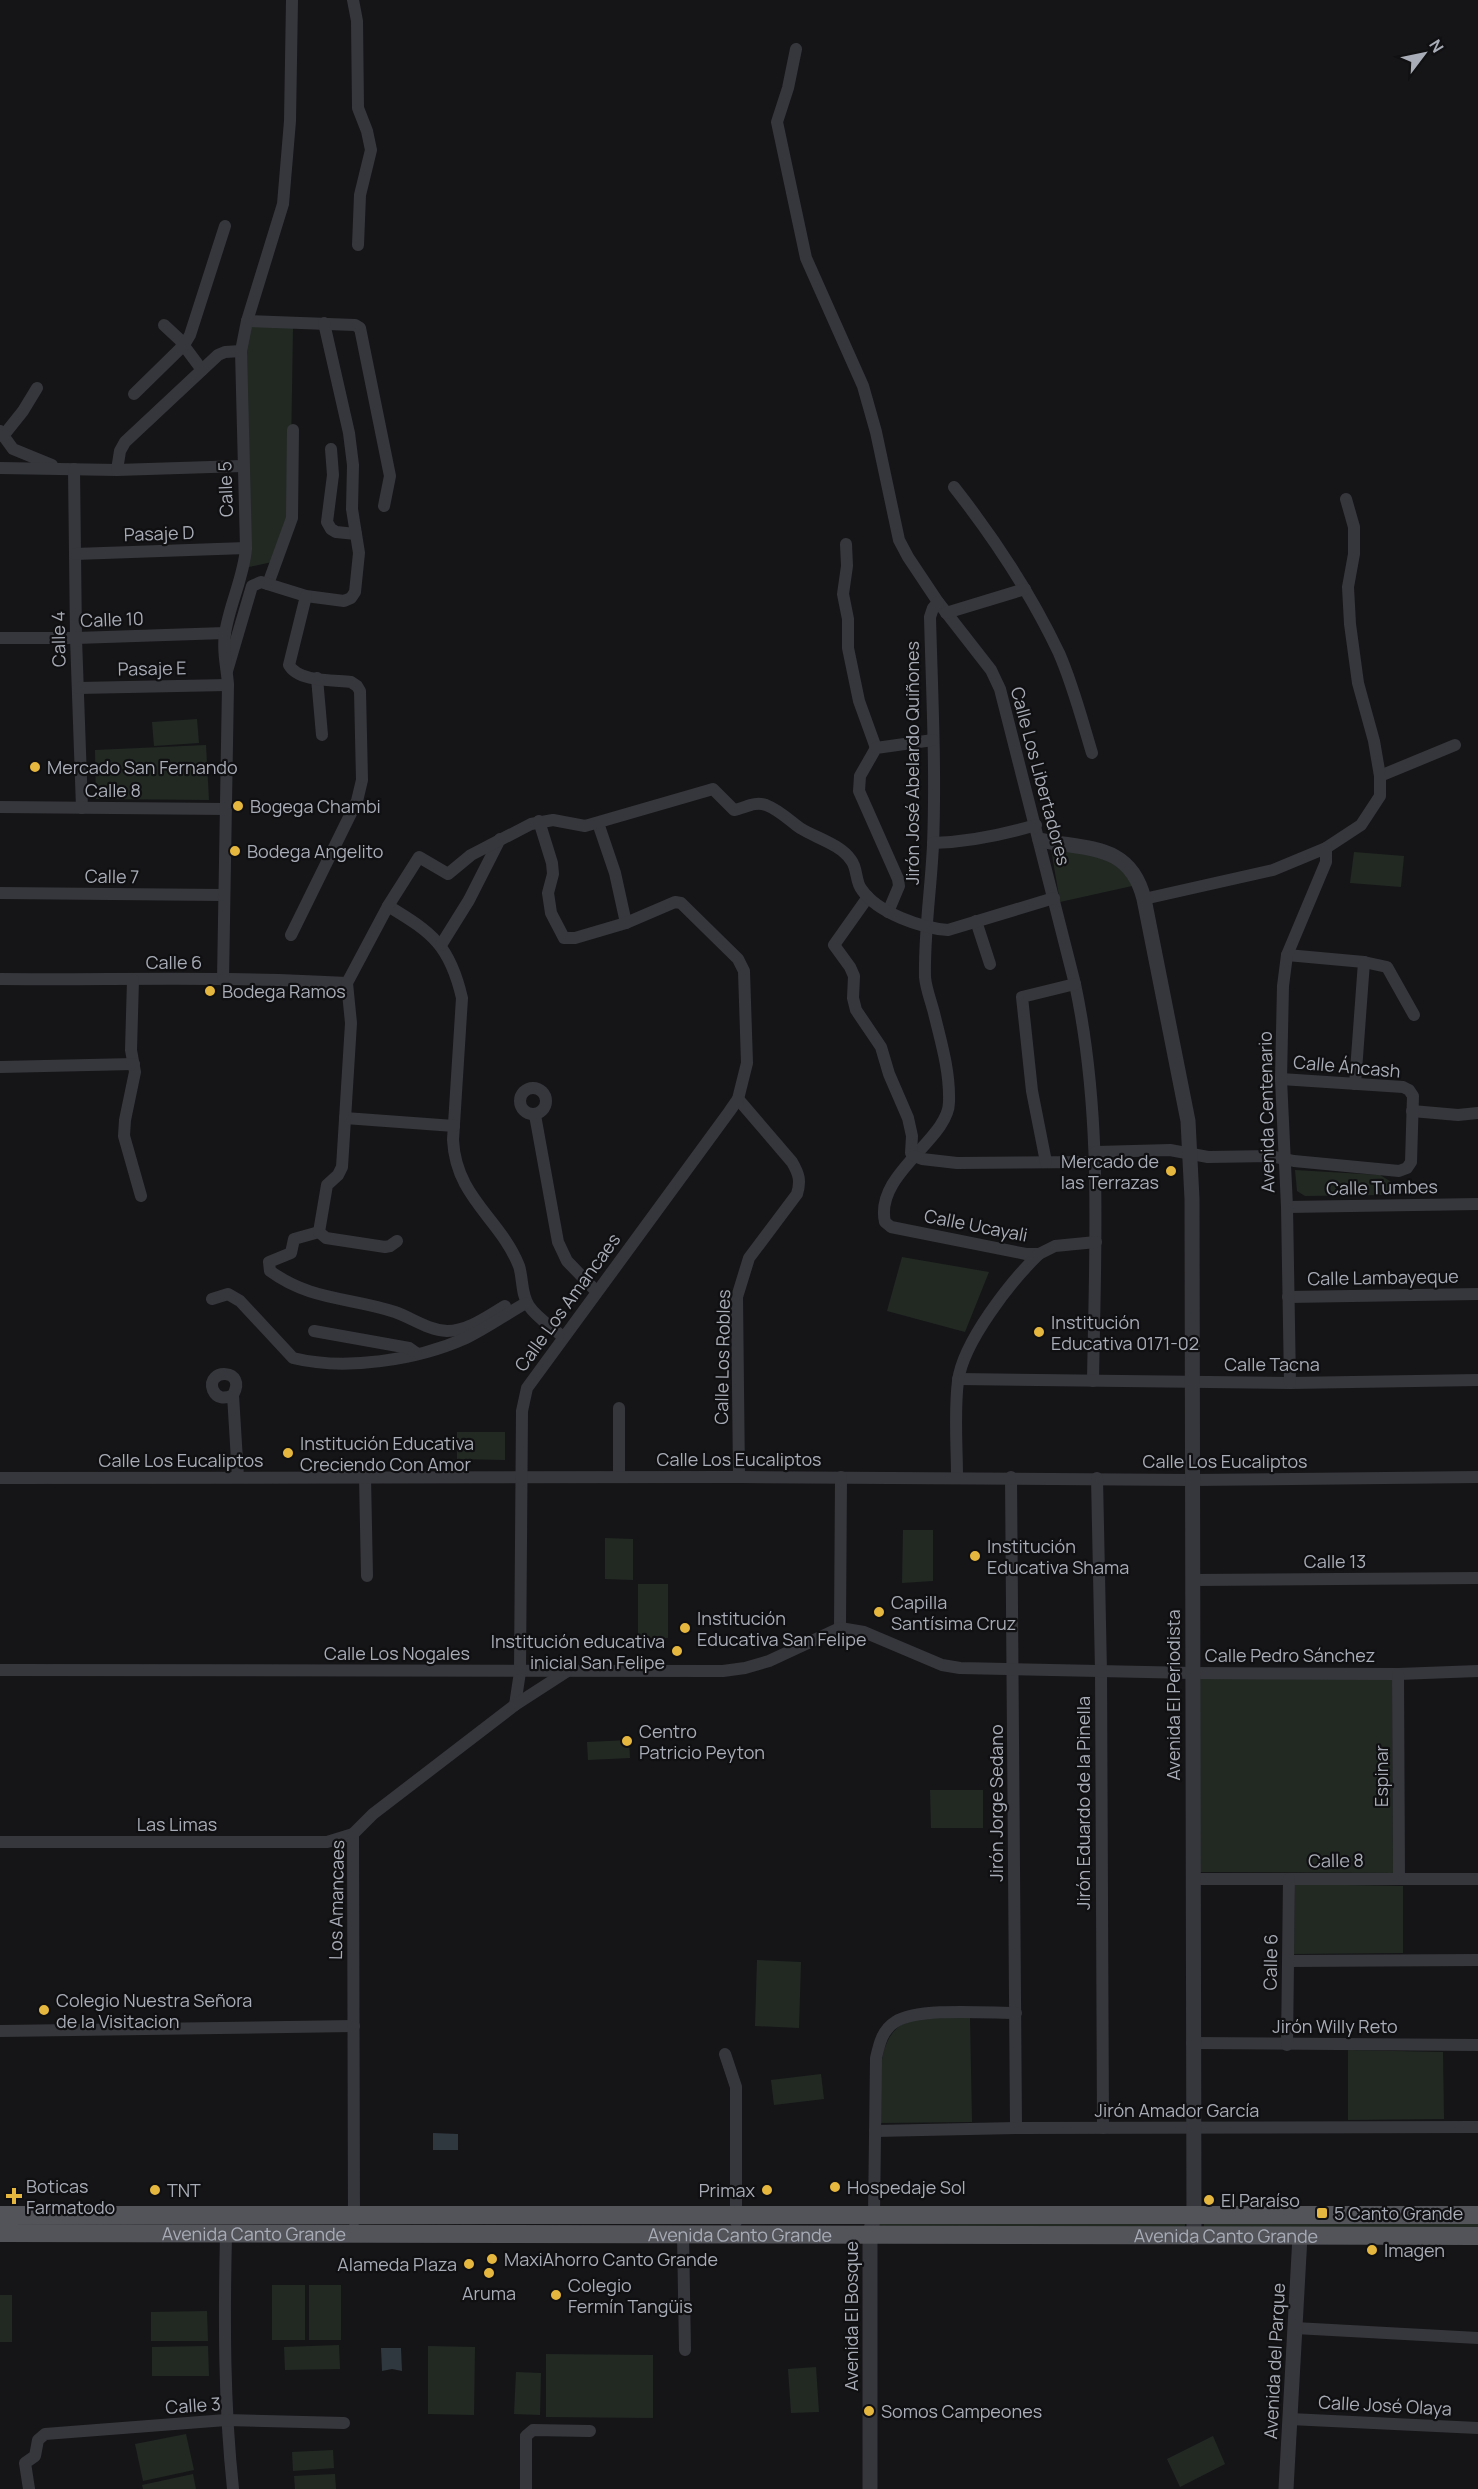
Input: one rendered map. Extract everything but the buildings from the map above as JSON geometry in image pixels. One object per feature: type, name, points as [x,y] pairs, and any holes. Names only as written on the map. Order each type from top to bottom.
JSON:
[{"type":"main road","name":"Avenida Canto Grande","points":[[0,2215],[1478,2215]]},
{"type":"main road","name":"Avenida Canto Grande","points":[[0,2233],[1478,2236]]},
{"type":"street","name":"Calle 5","points":[[223,980],[228,685],[223,649],[246,548],[240,351],[283,204],[290,121],[292,0]]},
{"type":"street","points":[[353,0],[357,21],[358,108],[371,150],[360,195],[358,245]]},
{"type":"street","name":"Calle Los Libertadores","points":[[796,49],[788,88],[777,122],[806,258],[863,386],[876,432],[899,540],[938,602],[991,670],[1000,689],[1075,984],[1084,1027],[1095,1157],[1093,1381]]},
{"type":"street","points":[[134,394],[184,345],[190,335],[225,226]]},
{"type":"street","points":[[247,321],[324,323],[355,325],[360,328],[390,476],[384,506]]},
{"type":"street","points":[[227,671],[252,586],[261,582],[306,596],[344,601],[351,598],[355,592],[359,553],[352,509],[353,465],[349,433],[324,323]]},
{"type":"street","points":[[164,325],[184,345],[202,370]]},
{"type":"street","points":[[117,470],[120,451],[125,442],[202,370],[225,352],[240,351]]},
{"type":"street","points":[[37,388],[23,411],[2,433],[17,451],[67,469]]},
{"type":"street","points":[[268,584],[292,518],[293,430]]},
{"type":"street","points":[[331,449],[333,475],[327,522],[336,532],[356,534]]},
{"type":"street","points":[[0,468],[117,470],[242,466]]},
{"type":"street","name":"Calle 4","points":[[67,469],[75,554],[82,808]]},
{"type":"street","points":[[954,487],[1000,550],[1025,590],[1059,654],[1092,753]]},
{"type":"street","points":[[1144,899],[1273,870],[1326,848],[1361,825],[1380,796],[1380,776],[1374,741],[1358,683],[1350,624],[1348,587],[1354,554],[1354,527],[1346,499]]},
{"type":"street","points":[[846,544],[847,566],[843,594],[848,619],[848,648],[859,700],[876,748],[858,784],[898,879],[899,886],[888,912]]},
{"type":"street","name":"Pasaje D","points":[[75,554],[246,548]]},
{"type":"street","points":[[946,613],[1025,590]]},
{"type":"street","points":[[291,935],[357,801],[362,780],[360,692],[357,686],[351,682],[298,673],[289,665],[306,596]]},
{"type":"street","name":"Jirón José Abelardo Quiñones","points":[[885,1222],[883,1215],[888,1191],[947,1114],[950,1105],[948,1075],[925,980],[933,843],[930,617],[938,602]]},
{"type":"street","name":"Calle 10","points":[[0,638],[225,633]]},
{"type":"street","points":[[317,678],[322,735]]},
{"type":"street","name":"Pasaje E","points":[[78,688],[228,685]]},
{"type":"street","points":[[876,748],[933,740]]},
{"type":"street","points":[[1380,776],[1455,745]]},
{"type":"street","points":[[319,1232],[327,1185],[338,1175],[342,1167],[351,1023],[347,983],[388,906],[419,857],[448,874],[471,855],[539,821],[553,820],[585,826],[713,789],[734,810],[757,804],[765,805],[844,853],[851,859],[859,885],[868,897],[888,912],[927,926],[948,930],[1054,898]]},
{"type":"street","name":"Calle 8","points":[[0,807],[226,809]]},
{"type":"street","points":[[539,821],[552,863],[553,874],[548,893],[549,903],[564,938],[575,938],[626,923],[615,873],[598,823]]},
{"type":"street","points":[[933,843],[1038,833]]},
{"type":"street","name":"Avenida El Periodista","points":[[1038,833],[1120,858],[1137,876],[1144,899],[1188,1121],[1191,1154],[1194,2237]]},
{"type":"street","points":[[441,945],[469,900],[500,839]]},
{"type":"street","name":"Avenida Centenario","points":[[1290,1383],[1287,1207],[1281,1079],[1283,986],[1287,955],[1326,862],[1326,848]]},
{"type":"street","name":"Calle 7","points":[[0,893],[224,895]]},
{"type":"street","points":[[868,897],[834,945],[854,976],[853,998],[856,1010],[881,1047],[889,1074],[908,1118],[912,1136],[911,1153],[922,1160],[957,1163],[1046,1162],[1170,1150],[1208,1157],[1271,1156],[1399,1171],[1407,1168],[1412,1162],[1412,1111],[1458,1115],[1478,1113]]},
{"type":"street","name":"Calle Los Amancaes","points":[[515,1705],[520,1672],[521,1477],[524,1399],[533,1378],[738,1099],[747,1064],[744,1021],[746,988],[744,971],[738,958],[681,903],[675,902],[626,923]]},
{"type":"street","points":[[388,906],[420,925],[441,945],[457,975],[462,998],[453,1126],[454,1159],[461,1178],[472,1197],[519,1266],[525,1299],[564,1337]]},
{"type":"street","points":[[976,921],[990,964]]},
{"type":"street","points":[[1287,955],[1364,962],[1389,969],[1414,1015]]},
{"type":"street","points":[[1354,1084],[1364,962]]},
{"type":"street","name":"Calle 6","points":[[0,979],[223,980],[264,978],[347,983]]},
{"type":"street","points":[[133,980],[131,1050],[134,1080],[125,1120],[124,1136],[141,1196]]},
{"type":"street","points":[[1046,1162],[1032,1090],[1022,998],[1075,984]]},
{"type":"street","points":[[0,1067],[134,1065]]},
{"type":"street","name":"Calle Áncash","points":[[1281,1079],[1403,1087],[1413,1096],[1412,1111]]},
{"type":"street","name":"Calle Los Robles","points":[[738,1099],[792,1162],[799,1173],[800,1184],[797,1194],[749,1258],[737,1297],[739,1477]]},
{"type":"street","points":[[535,1115],[558,1242],[567,1261],[596,1291]]},
{"type":"street","points":[[345,1118],[453,1126]]},
{"type":"street","name":"Calle Tumbes","points":[[1287,1207],[1478,1204]]},
{"type":"street","name":"Calle Ucayali","points":[[885,1222],[891,1227],[1026,1254],[1039,1254],[1055,1246],[1096,1242]]},
{"type":"street","points":[[319,1232],[294,1239],[291,1253],[269,1262],[270,1272],[311,1293],[394,1312],[431,1328],[447,1331],[461,1329],[525,1299]]},
{"type":"street","points":[[319,1232],[326,1238],[385,1247],[397,1240]]},
{"type":"street","points":[[957,1477],[958,1379],[965,1359],[984,1322],[1013,1282],[1039,1254]]},
{"type":"street","points":[[212,1299],[228,1294],[240,1301],[293,1358],[362,1364],[393,1360],[451,1344],[467,1337],[525,1299]]},
{"type":"street","name":"Calle Lambayeque","points":[[1288,1297],[1478,1294]]},
{"type":"street","points":[[314,1331],[409,1348],[416,1353]]},
{"type":"street","name":"Calle Tacna","points":[[958,1379],[1290,1383],[1478,1380]]},
{"type":"street","points":[[233,1395],[238,1477]]},
{"type":"street","points":[[619,1408],[619,1477]]},
{"type":"street","points":[[365,1477],[367,1576]]},
{"type":"street","points":[[841,1477],[840,1628],[864,1632],[942,1665],[960,1668],[1101,1671]]},
{"type":"street","name":"Calle Los Eucaliptos","points":[[0,1478],[1011,1477],[1192,1480],[1478,1477]]},
{"type":"street","name":"Jirón Jorge Sedano","points":[[1011,1477],[1016,2128]]},
{"type":"street","name":"Jirón Eduardo de la Pinella","points":[[1097,1478],[1101,1671],[1103,2128]]},
{"type":"street","name":"Calle 13","points":[[1192,1580],[1478,1578]]},
{"type":"street","name":"Calle Los Nogales","points":[[0,1670],[723,1671],[746,1668],[787,1653],[840,1628]]},
{"type":"street","name":"Los Amancaes","points":[[354,2234],[353,1834],[373,1814],[515,1705],[567,1671]]},
{"type":"street","name":"Calle Pedro Sánchez","points":[[1101,1671],[1398,1674],[1478,1671]]},
{"type":"street","name":"Espinar","points":[[1398,1674],[1399,1878]]},
{"type":"street","name":"Las Limas","points":[[0,1842],[327,1842],[353,1834]]},
{"type":"street","name":"Calle 8","points":[[1194,1879],[1478,1879]]},
{"type":"street","name":"Calle 6","points":[[1287,2045],[1289,1879]]},
{"type":"street","points":[[1288,1961],[1478,1960]]},
{"type":"street","points":[[874,2215],[876,2058],[881,2038],[894,2022],[913,2016],[959,2012],[1016,2013]]},
{"type":"street","points":[[0,2031],[354,2026]]},
{"type":"street","name":"Jirón Willy Reto","points":[[1192,2043],[1478,2045]]},
{"type":"street","points":[[725,2054],[736,2087],[735,2235]]},
{"type":"street","name":"Jirón Amador García","points":[[875,2131],[1016,2128],[1478,2127]]},
{"type":"street","name":"Avenida El Bosque","points":[[870,2489],[870,2235],[874,2215]]},
{"type":"street","points":[[226,2235],[223,2330],[226,2420],[232,2489]]},
{"type":"street","points":[[683,2235],[685,2350]]},
{"type":"street","name":"Avenida del Parque","points":[[1286,2489],[1300,2236]]},
{"type":"street","points":[[1295,2328],[1478,2338]]},
{"type":"street","name":"Calle José Olaya","points":[[1290,2419],[1478,2428]]},
{"type":"street","name":"Calle 3","points":[[29,2489],[25,2463],[35,2456],[38,2440],[45,2434],[226,2420],[344,2423]]},
{"type":"street","points":[[526,2489],[526,2436],[528,2432],[533,2430],[590,2431]]},
{"type":"shaded area","points":[[254,325],[293,327],[290,513],[272,562],[249,567],[245,349],[248,331]]},
{"type":"shaded area","points":[[197,719],[199,743],[154,746],[152,722]]},
{"type":"shaded area","points":[[206,745],[209,800],[96,799],[95,750]]},
{"type":"shaded area","points":[[1051,849],[1092,855],[1113,862],[1128,874],[1132,886],[1060,902]]},
{"type":"shaded area","points":[[1354,852],[1404,856],[1401,887],[1350,883]]},
{"type":"shaded area","points":[[1295,1170],[1380,1175],[1393,1183],[1392,1193],[1305,1196],[1297,1191]]},
{"type":"shaded area","points":[[902,1257],[989,1272],[965,1332],[887,1311]]},
{"type":"shaded area","points":[[457,1432],[505,1432],[505,1460],[457,1459]]},
{"type":"shaded area","points":[[903,1530],[933,1530],[933,1581],[902,1583]]},
{"type":"shaded area","points":[[605,1538],[633,1539],[633,1580],[605,1579]]},
{"type":"shaded area","points":[[638,1584],[668,1584],[668,1638],[638,1638]]},
{"type":"shaded area","points":[[1199,1677],[1392,1678],[1393,1873],[1200,1872]]},
{"type":"shaded area","points":[[629,1740],[630,1758],[588,1760],[587,1742]]},
{"type":"shaded area","points":[[930,1790],[983,1790],[983,1828],[931,1828]]},
{"type":"shaded area","points":[[1295,1884],[1403,1886],[1403,1953],[1294,1954]]},
{"type":"shaded area","points":[[757,1960],[801,1962],[799,2028],[755,2026]]},
{"type":"shaded area","points":[[970,2018],[972,2122],[881,2123],[881,2063],[891,2036],[900,2026],[914,2019]]},
{"type":"shaded area","points":[[1348,2050],[1443,2052],[1444,2119],[1348,2120]]},
{"type":"shaded area","points":[[821,2074],[824,2099],[774,2105],[771,2080]]},
{"type":"shaded area","points":[[433,2133],[458,2134],[458,2150],[433,2150]]},
{"type":"shaded area","points":[[1185,2219],[1185,2226],[1182,2229],[876,2230],[875,2224]]},
{"type":"shaded area","points":[[1478,2219],[1478,2230],[1204,2228],[1204,2222]]},
{"type":"shaded area","points":[[272,2285],[305,2285],[305,2340],[272,2340]]},
{"type":"shaded area","points":[[309,2285],[341,2285],[341,2340],[309,2340]]},
{"type":"shaded area","points":[[0,2295],[12,2295],[12,2342],[0,2342]]},
{"type":"shaded area","points":[[207,2311],[208,2341],[151,2341],[151,2312]]},
{"type":"shaded area","points":[[339,2345],[340,2369],[285,2370],[284,2347]]},
{"type":"shaded area","points":[[208,2346],[209,2376],[152,2376],[152,2347]]},
{"type":"shaded area","points":[[428,2346],[475,2347],[474,2415],[428,2414]]},
{"type":"shaded area","points":[[381,2348],[401,2348],[402,2371],[392,2369],[382,2371]]},
{"type":"shaded area","points":[[546,2354],[653,2355],[653,2418],[546,2417]]},
{"type":"shaded area","points":[[816,2367],[819,2412],[791,2413],[788,2369]]},
{"type":"shaded area","points":[[516,2372],[541,2373],[540,2415],[514,2414]]},
{"type":"shaded area","points":[[186,2434],[194,2470],[143,2481],[135,2444]]},
{"type":"shaded area","points":[[1213,2436],[1225,2464],[1180,2487],[1167,2459]]},
{"type":"shaded area","points":[[333,2450],[334,2468],[293,2471],[292,2452]]},
{"type":"shaded area","points":[[193,2474],[196,2489],[143,2489],[142,2485]]},
{"type":"shaded area","points":[[335,2474],[336,2489],[295,2489],[294,2476]]},
{"type":"place","name":"Mercado San Fernando","points":[[35,767]]},
{"type":"place","name":"Bogega Chambi","points":[[238,806]]},
{"type":"place","name":"Bodega Angelito","points":[[235,851]]},
{"type":"place","name":"Bodega Ramos","points":[[210,991]]},
{"type":"place","name":"Mercado de las Terrazas","points":[[1171,1171]]},
{"type":"place","name":"Institución Educativa 0171-02","points":[[1039,1332]]},
{"type":"place","name":"Institución Educativa Creciendo Con Amor","points":[[288,1453]]},
{"type":"place","name":"Institución Educativa Shama","points":[[975,1556]]},
{"type":"place","name":"Capilla Santísima Cruz","points":[[879,1612]]},
{"type":"place","name":"Institución Educativa San Felipe","points":[[685,1628]]},
{"type":"place","name":"Institución educativa inicial San Felipe","points":[[677,1651]]},
{"type":"place","name":"Centro Patricio Peyton","points":[[627,1741]]},
{"type":"place","name":"Colegio Nuestra Señora de la Visitacion","points":[[44,2010]]},
{"type":"place","name":"Hospedaje Sol","points":[[835,2187]]},
{"type":"place","name":"TNT","points":[[155,2190]]},
{"type":"place","name":"Primax","points":[[767,2190]]},
{"type":"place","name":"Boticas Farmatodo","points":[[14,2196]]},
{"type":"place","name":"El Paraíso","points":[[1209,2200]]},
{"type":"place","name":"5 Canto Grande","points":[[1322,2213]]},
{"type":"place","name":"Imagen","points":[[1372,2250]]},
{"type":"place","name":"MaxiAhorro Canto Grande","points":[[492,2259]]},
{"type":"place","name":"Alameda Plaza","points":[[469,2264]]},
{"type":"place","name":"Aruma","points":[[489,2273]]},
{"type":"place","name":"Colegio Fermín Tangüis","points":[[556,2295]]},
{"type":"place","name":"Somos Campeones","points":[[869,2411]]}]
